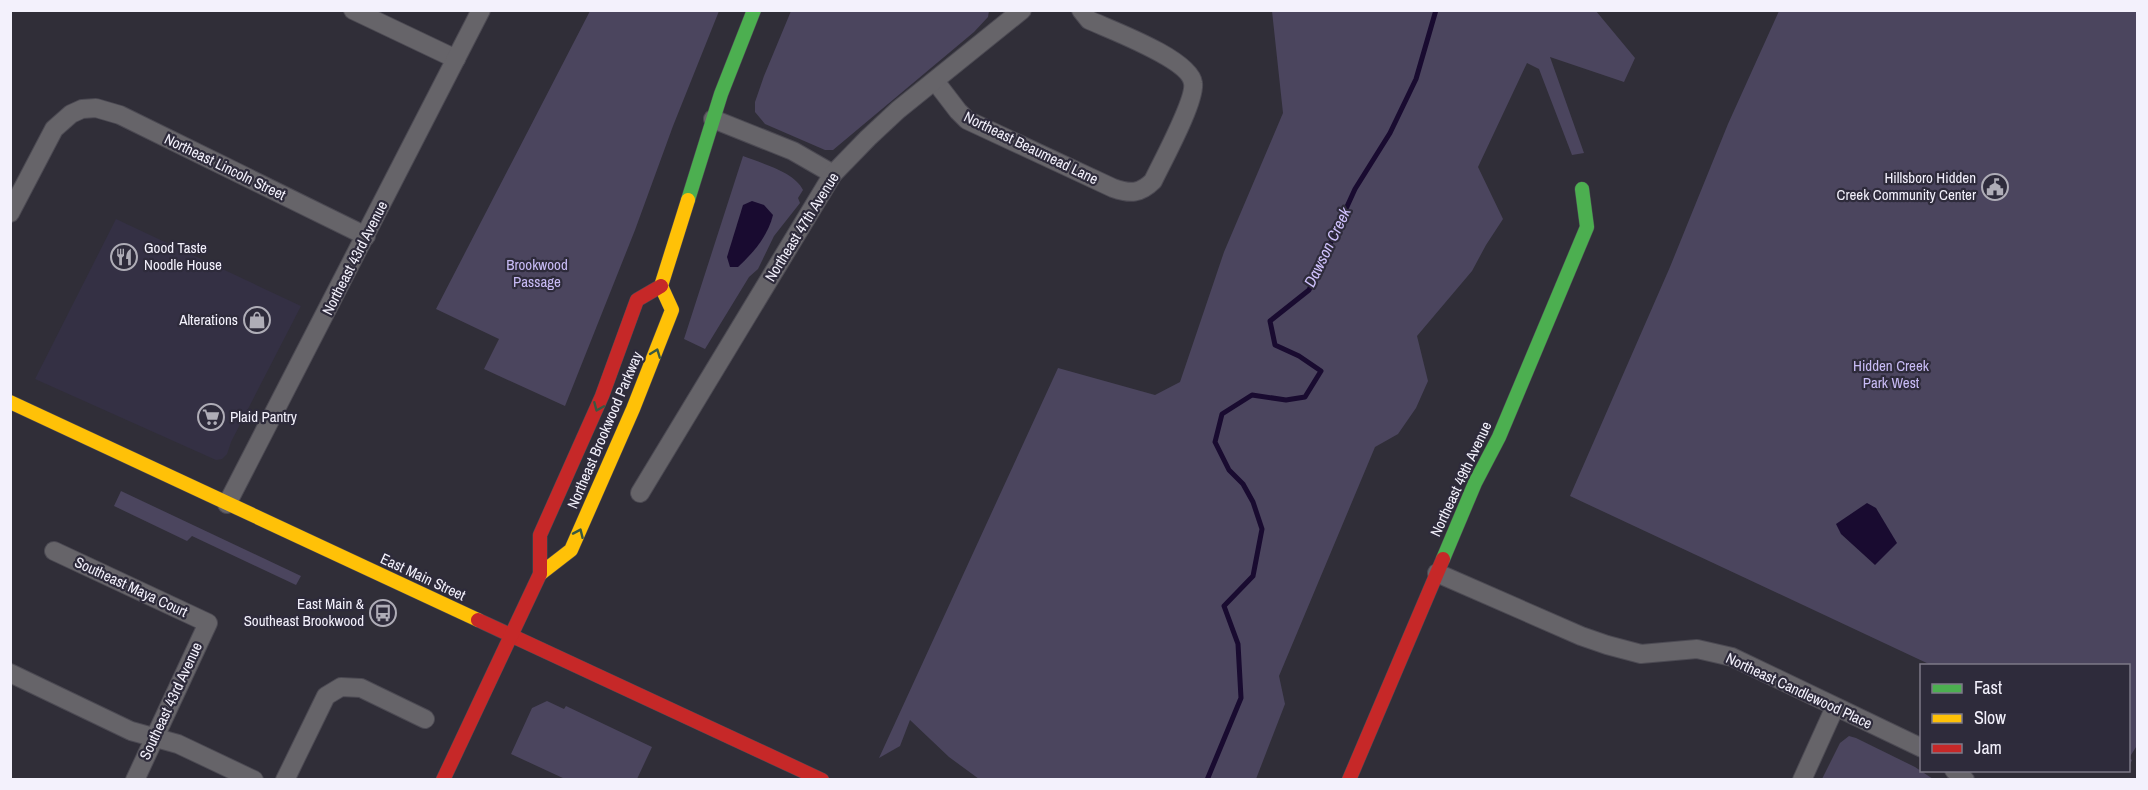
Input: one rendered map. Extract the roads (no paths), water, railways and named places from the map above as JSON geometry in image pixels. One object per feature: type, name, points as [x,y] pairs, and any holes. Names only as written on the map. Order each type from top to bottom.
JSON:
[{"type":"main road","points":[[661,286],[721,94],[754,10]]},
{"type":"main road","name":"Northeast 49th Avenue","points":[[1350,780],[1475,483],[1499,437],[1587,227],[1582,189]]},
{"type":"main road","name":"Northeast Brookwood Parkway","points":[[443,780],[540,574],[540,535],[602,396],[637,300],[661,286],[672,310],[637,399],[571,550],[540,574]]},
{"type":"main road","name":"East Main Street","points":[[10,402],[709,725],[822,780]]},
{"type":"street","points":[[353,10],[456,59]]},
{"type":"street","name":"Northeast 43rd Avenue","points":[[228,504],[481,10]]},
{"type":"street","name":"Northeast 47th Avenue","points":[[639,492],[834,174],[868,138],[1022,10]]},
{"type":"street","name":"Northeast Beaumead Lane","points":[[935,81],[967,120],[1113,188],[1124,192],[1145,190],[1153,181],[1191,99],[1193,83],[1189,73],[1176,60],[1089,20],[1081,10]]},
{"type":"street","name":"Northeast Lincoln Street","points":[[10,213],[54,129],[71,114],[82,109],[96,108],[120,115],[366,236]]},
{"type":"street","points":[[713,119],[793,151],[834,174]]},
{"type":"street","name":"Southeast Maya Court","points":[[54,551],[208,623]]},
{"type":"street","name":"Northeast Candlewood Place","points":[[1437,573],[1581,636],[1607,645],[1641,654],[1697,649],[1732,657],[1920,747]]},
{"type":"street","name":"Southeast 43rd Avenue","points":[[135,780],[208,623]]},
{"type":"street","points":[[10,673],[131,731],[178,744],[254,780]]},
{"type":"street","points":[[285,780],[326,696],[341,687],[361,688],[425,719]]},
{"type":"street","points":[[1802,780],[1835,707]]},
{"type":"waterway","name":"Dawson Creek","points":[[1207,780],[1241,698],[1238,644],[1224,606],[1253,576],[1262,529],[1253,502],[1243,484],[1229,470],[1215,442],[1222,414],[1252,395],[1286,400],[1305,397],[1321,371],[1299,356],[1275,345],[1270,321],[1309,290],[1355,189],[1390,133],[1416,79],[1436,10]]},
{"type":"place","name":"Hillsboro Hidden Creek Community Center","points":[[1995,187]]},
{"type":"place","name":"Good Taste Noodle House","points":[[124,257]]},
{"type":"place","name":"Alterations","points":[[257,320]]},
{"type":"place","name":"Plaid Pantry","points":[[211,417]]},
{"type":"place","name":"East Main & Southeast Brookwood","points":[[383,613]]},
{"type":"park label","name":"Brookwood Passage","points":[[537,274]]},
{"type":"park label","name":"Hidden Creek Park West","points":[[1891,374]]}]
